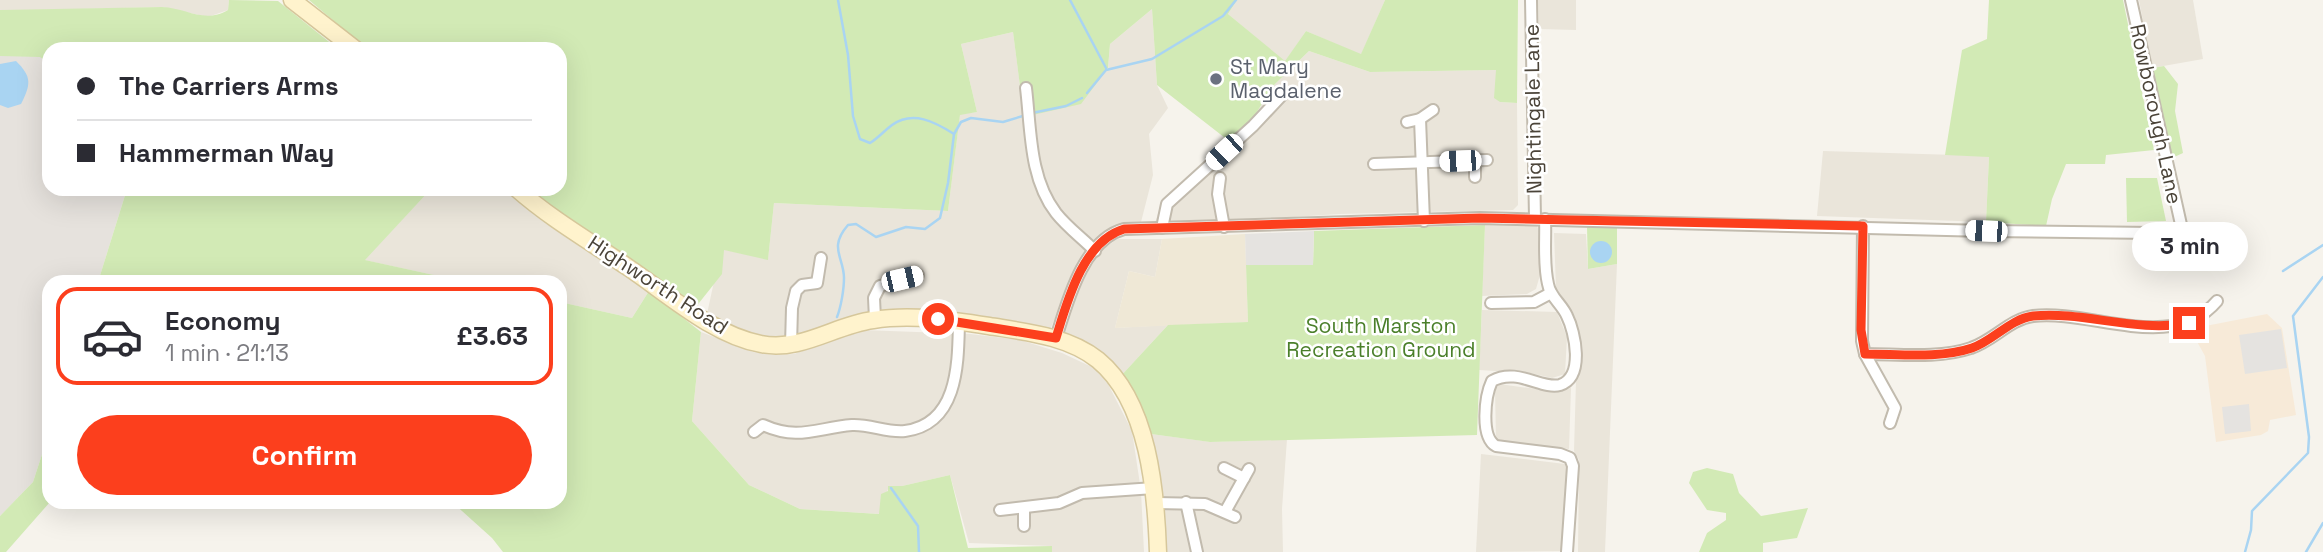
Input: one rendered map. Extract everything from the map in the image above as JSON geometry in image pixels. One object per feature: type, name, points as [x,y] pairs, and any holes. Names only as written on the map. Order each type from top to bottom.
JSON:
[{"type":"street","points":[[292,0],[346,42]]},
{"type":"street","name":"Nightingale Lane","points":[[1531,0],[1540,218],[1550,293]]},
{"type":"street","name":"Rowborough Lane","points":[[1863,226],[2152,233],[2182,229],[2131,0]]},
{"type":"street","points":[[1026,88],[1028,115],[1045,196],[1061,219],[1095,251]]},
{"type":"street","points":[[1162,228],[1167,204],[1253,126],[1284,93]]},
{"type":"street","points":[[1406,122],[1420,119],[1433,110]]},
{"type":"street","points":[[1420,119],[1424,221]]},
{"type":"street","points":[[1374,164],[1481,160],[1475,177]]},
{"type":"street","points":[[1220,178],[1218,194],[1224,227]]},
{"type":"street","name":"Highworth Road","points":[[526,196],[564,225],[717,326],[755,343],[791,345],[875,319],[959,322],[1056,338],[1098,360],[1121,387],[1140,429],[1155,496],[1157,552]]},
{"type":"street","points":[[1056,338],[1075,285],[1095,251],[1109,235],[1120,230],[1343,220],[1540,218],[1863,226],[1861,330],[1865,354],[1895,408],[1890,423]]},
{"type":"street","points":[[791,345],[795,295],[802,285],[817,283],[821,258]]},
{"type":"street","points":[[875,319],[874,298],[880,286],[918,275]]},
{"type":"street","points":[[1491,303],[1534,302],[1550,293],[1567,314],[1572,330],[1575,354],[1572,376],[1558,386],[1530,379],[1495,379],[1489,390],[1487,430],[1489,441],[1496,446],[1560,454],[1570,458],[1573,466],[1568,552]]},
{"type":"street","points":[[1865,354],[1958,352],[1981,344],[2013,324],[2034,316],[2136,325],[2181,324],[2197,320],[2217,301]]},
{"type":"street","points":[[759,424],[786,433],[804,435],[855,425],[904,431],[924,424],[936,416],[950,394],[958,361],[959,322]]},
{"type":"street","points":[[1000,510],[1059,503],[1082,493],[1155,496],[1212,506],[1230,515],[1247,473],[1224,468]]},
{"type":"street","points":[[1186,502],[1197,552]]},
{"type":"street","points":[[1024,508],[1024,526]]},
{"type":"shaded area","points":[[0,0],[229,0],[228,10],[208,17],[162,7],[0,11]]},
{"type":"shaded area","points":[[1237,0],[1385,0],[1361,55],[1306,31],[1285,62],[1228,14]]},
{"type":"shaded area","points":[[1538,0],[1576,0],[1576,30],[1539,29]]},
{"type":"shaded area","points":[[2139,0],[2193,0],[2203,59],[2152,68]]},
{"type":"shaded area","points":[[1152,9],[1157,85],[1168,108],[1149,134],[1153,175],[1140,226],[1111,228],[1095,241],[1074,274],[1049,332],[948,318],[760,341],[707,314],[721,249],[768,259],[774,203],[948,211],[960,114],[977,112],[961,44],[1013,32],[1024,116],[1108,69],[1110,44]]},
{"type":"shaded area","points":[[0,24],[172,39],[171,42],[42,42],[42,196],[125,196],[100,275],[42,275],[42,454],[33,482],[0,516]]},
{"type":"shaded area","points":[[1309,51],[1370,72],[1497,70],[1500,102],[1517,103],[1518,205],[1513,210],[1339,214],[1154,226],[1162,201],[1208,162],[1253,118],[1274,85]]},
{"type":"shaded area","points":[[1823,151],[1989,156],[1986,222],[1817,216]]},
{"type":"shaded area","points":[[424,196],[515,196],[649,291],[632,318],[567,304],[567,275],[434,275],[364,260]]},
{"type":"shaded area","points":[[1485,225],[1536,225],[1540,231],[1540,275],[1536,289],[1527,294],[1482,296]]},
{"type":"shaded area","points":[[1314,231],[1313,265],[1246,265],[1245,234]]},
{"type":"shaded area","points":[[1554,233],[1586,234],[1588,269],[1617,264],[1605,552],[1578,552],[1579,460],[1574,451],[1580,344],[1575,317],[1556,288]]},
{"type":"shaded area","points":[[1245,234],[1248,322],[1115,328],[1129,271],[1155,277],[1162,239]]},
{"type":"shaded area","points":[[1117,239],[1162,239],[1155,277],[1129,271],[1115,328],[1168,325],[1119,378],[1061,332],[1080,284],[1101,251]]},
{"type":"shaded area","points":[[1482,310],[1557,312],[1567,337],[1565,374],[1552,378],[1530,373],[1479,370]]},
{"type":"shaded area","points":[[2267,314],[2282,328],[2296,415],[2270,420],[2268,431],[2261,435],[2216,442],[2205,356],[2190,329]]},
{"type":"shaded area","points":[[2281,329],[2287,368],[2245,374],[2239,335]]},
{"type":"shaded area","points":[[863,330],[970,334],[1020,340],[1062,353],[1094,368],[1108,384],[1132,431],[1141,491],[1144,552],[1052,552],[1051,546],[969,543],[950,475],[902,486],[889,486],[880,514],[800,509],[749,485],[692,421],[701,332],[753,352],[771,355],[794,354]]},
{"type":"shaded area","points":[[1499,384],[1551,391],[1571,388],[1569,449],[1496,440],[1495,390]]},
{"type":"shaded area","points":[[2249,404],[2251,431],[2225,434],[2222,407]]},
{"type":"shaded area","points":[[1151,434],[1211,442],[1287,439],[1282,509],[1283,552],[1161,552],[1159,475]]},
{"type":"shaded area","points":[[1481,454],[1565,464],[1568,472],[1564,551],[1476,552]]},
{"type":"green space","points":[[229,0],[278,1],[329,42],[42,42],[42,58],[0,56],[0,10],[162,7],[211,16],[228,10]]},
{"type":"green space","points":[[309,0],[1237,0],[1228,14],[1285,61],[1306,31],[1361,54],[1385,0],[1518,0],[1517,103],[1500,102],[1494,98],[1496,70],[1370,72],[1309,51],[1274,85],[1253,118],[1229,141],[1157,85],[1152,9],[1110,44],[1108,68],[1081,104],[1024,117],[1013,32],[961,44],[977,112],[960,115],[948,211],[774,203],[768,260],[724,250],[722,274],[695,308],[535,196],[567,196],[567,42],[359,42]]},
{"type":"green space","points":[[1989,0],[2123,0],[2154,150],[2106,155],[2105,164],[2066,164],[2052,199],[2046,226],[1986,222],[1989,157],[1945,155],[1962,50],[1987,39]]},
{"type":"green space","points":[[2164,66],[2178,84],[2175,111],[2183,153],[2170,159],[2152,68]]},
{"type":"green space","points":[[2126,178],[2157,178],[2166,221],[2127,222]]},
{"type":"green space","points":[[125,196],[424,196],[365,260],[434,275],[100,275]]},
{"type":"green space","name":"South Marston Recreation Ground","points":[[1485,225],[1477,435],[1210,442],[1151,434],[1138,402],[1119,378],[1168,325],[1248,322],[1246,265],[1313,265],[1314,231]]},
{"type":"green space","points":[[1587,227],[1617,227],[1617,264],[1588,269]]},
{"type":"green space","points":[[649,291],[701,332],[692,421],[749,485],[800,509],[879,514],[881,494],[888,491],[888,486],[902,486],[950,475],[968,548],[1052,546],[1052,552],[503,552],[492,538],[460,509],[567,509],[567,304],[632,318]]},
{"type":"green space","points":[[42,454],[44,509],[6,552],[0,552],[0,516],[33,482]]},
{"type":"green space","points":[[1707,468],[1733,474],[1739,493],[1761,516],[1808,508],[1797,538],[1763,543],[1763,552],[1699,552],[1707,533],[1726,520],[1726,513],[1707,510],[1689,483],[1693,472]]},
{"type":"water","points":[[16,61],[27,76],[28,86],[21,104],[8,108],[0,105],[0,64]]},
{"type":"water","points":[[1601,241],[1609,244],[1612,252],[1609,260],[1601,263],[1593,260],[1590,252],[1593,244]]},
{"type":"waterway","points":[[838,0],[848,55],[853,116],[860,139],[870,143],[892,125],[908,118],[924,119],[954,134]]},
{"type":"waterway","points":[[1070,0],[1106,68]]},
{"type":"waterway","points":[[1087,93],[1106,70],[1152,59],[1223,16],[1236,0]]},
{"type":"waterway","points":[[1032,113],[1066,106],[1082,98]]},
{"type":"waterway","points":[[837,317],[844,278],[838,246],[848,225],[856,224],[876,237],[906,227],[925,229],[940,218],[948,183],[954,134],[961,122],[971,118],[1003,122],[1026,115]]},
{"type":"waterway","points":[[2283,271],[2323,245]]},
{"type":"waterway","points":[[2245,552],[2251,530],[2252,511],[2308,453],[2309,437],[2293,316],[2323,277]]},
{"type":"waterway","points":[[891,488],[918,526],[919,552]]},
{"type":"waterway","points":[[2306,552],[2323,523]]},
{"type":"place","name":"St Mary Magdalene","points":[[1216,79]]},
{"type":"route","points":[[938,319],[1056,338],[1077,279],[1105,238],[1124,229],[1330,223],[1343,220],[1535,218],[1863,226],[1861,330],[1865,354],[1958,352],[1981,344],[2013,324],[2034,316],[2136,325],[2189,323]]}]
